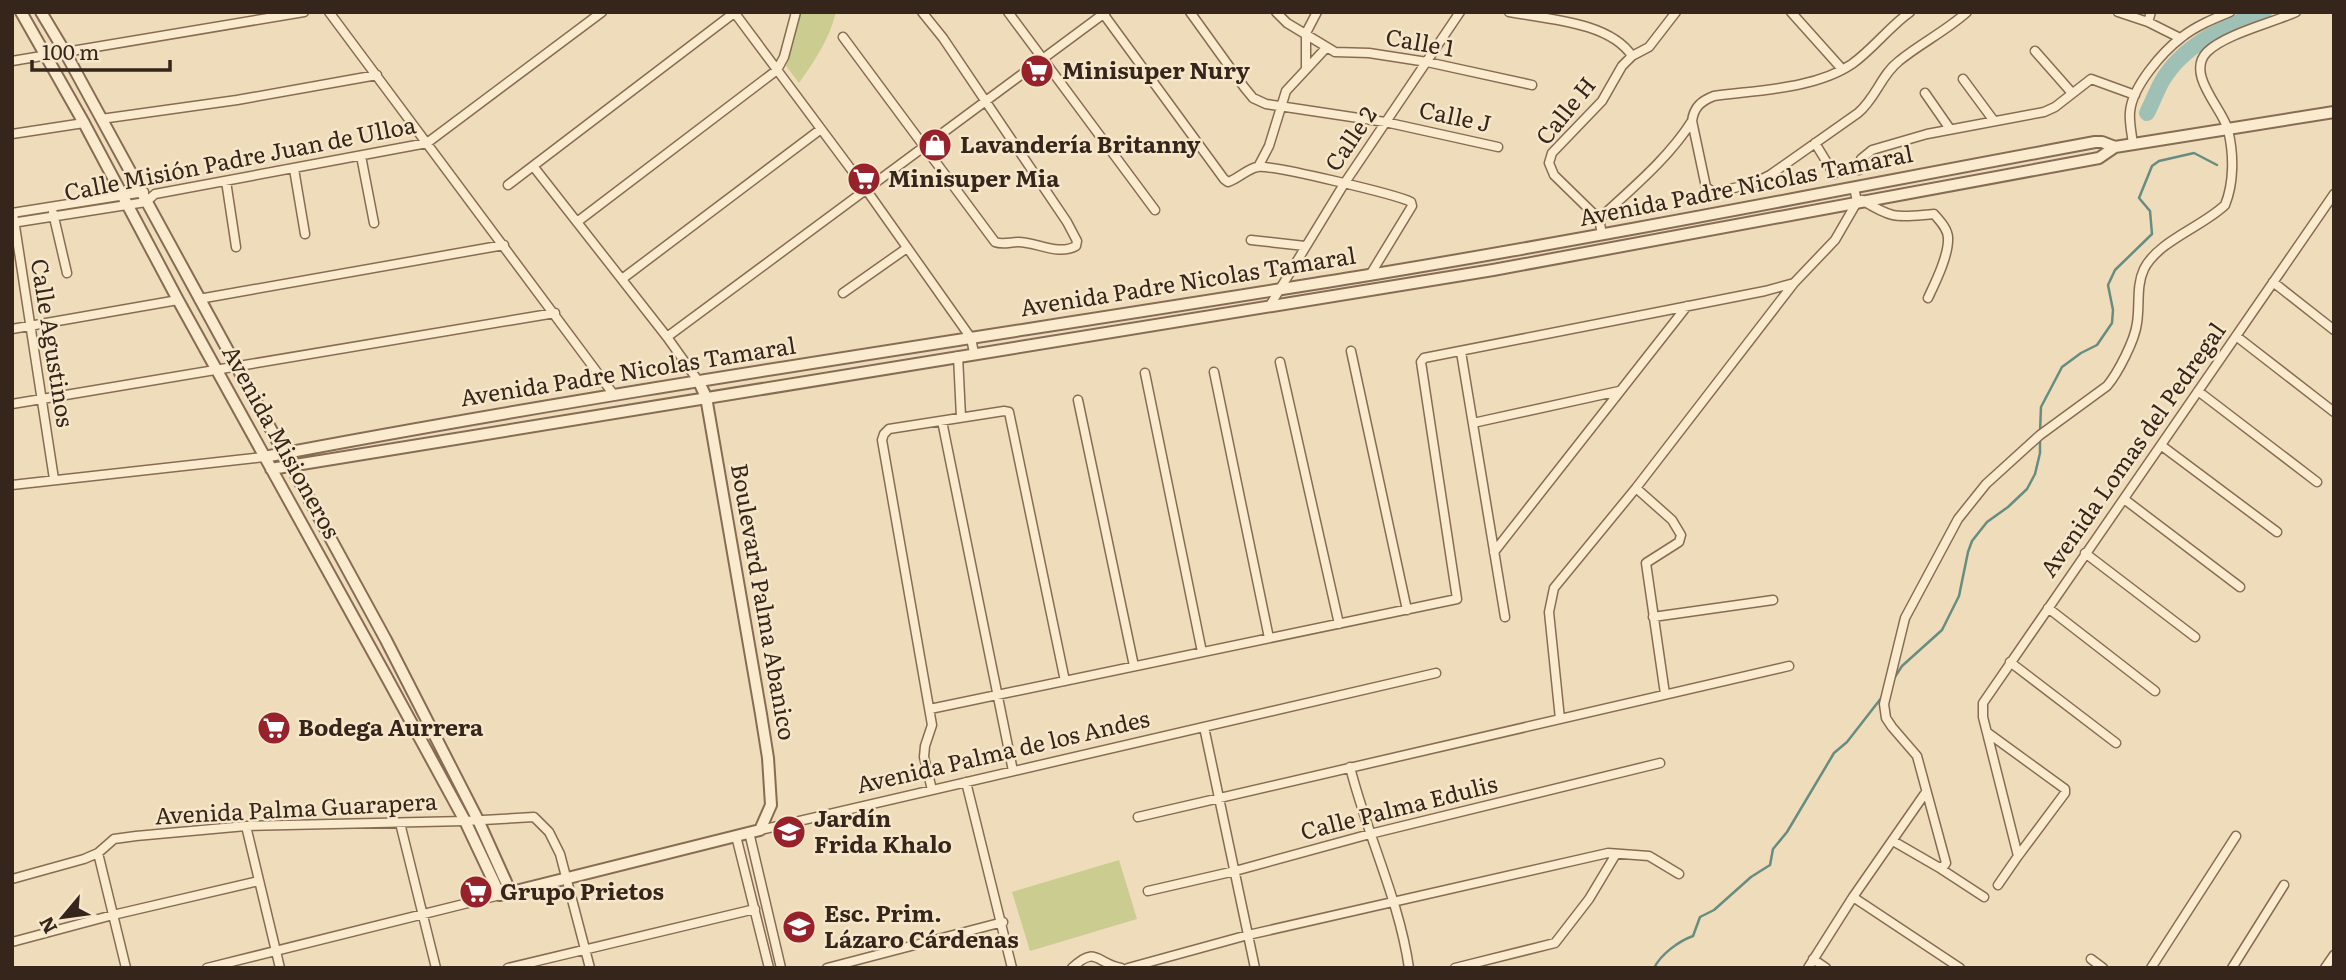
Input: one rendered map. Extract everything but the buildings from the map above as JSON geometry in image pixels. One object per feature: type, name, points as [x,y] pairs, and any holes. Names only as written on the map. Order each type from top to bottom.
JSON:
[{"type":"street","name":"Avenida Misioneros","points":[[21,12],[505,894]]},
{"type":"street","name":"Avenida Misioneros","points":[[41,12],[147,196],[199,299],[391,651],[478,820],[505,894]]},
{"type":"street","points":[[12,61],[304,12]]},
{"type":"street","points":[[329,12],[614,395]]},
{"type":"street","name":"Calle Misión Padre Juan de Ulloa","points":[[13,223],[427,142],[602,12]]},
{"type":"street","points":[[577,222],[778,70],[796,12]]},
{"type":"street","points":[[843,37],[995,242],[1019,242],[1046,248],[1071,249],[1076,246],[1077,242],[1067,222],[922,12]]},
{"type":"street","points":[[1008,12],[1155,210]]},
{"type":"street","name":"Calle J","points":[[1190,12],[1253,98],[1266,104],[1385,122],[1498,147]]},
{"type":"street","name":"Calle 1","points":[[1276,12],[1287,23],[1335,52],[1427,62],[1532,85]]},
{"type":"street","points":[[1307,69],[1306,33],[1317,12]]},
{"type":"street","name":"Calle 2","points":[[1269,307],[1344,184],[1461,12]]},
{"type":"street","points":[[1509,12],[1593,28],[1625,44],[1632,56]]},
{"type":"street","name":"Calle H","points":[[1599,219],[1554,175],[1549,163],[1552,153],[1602,101],[1622,65],[1649,47],[1676,12]]},
{"type":"street","points":[[1791,12],[1842,69]]},
{"type":"street","points":[[1910,12],[1894,23],[1854,63],[1820,80],[1703,100],[1693,112],[1692,121],[1706,187],[1714,193],[1754,183],[1770,175],[1870,103],[1897,62],[1967,12]]},
{"type":"street","points":[[2118,12],[2148,22],[2180,38]]},
{"type":"street","points":[[2148,22],[2151,12]]},
{"type":"street","points":[[2133,145],[2130,110],[2148,72],[2180,38],[2206,22],[2230,12]]},
{"type":"street","points":[[1938,867],[1943,867],[1946,863],[1926,792],[1924,774],[1917,756],[1886,718],[1884,704],[1905,618],[1958,519],[1986,484],[2040,435],[2107,386],[2115,377],[2137,325],[2138,288],[2144,270],[2154,254],[2225,205],[2230,192],[2232,173],[2228,129],[2202,79],[2201,63],[2206,52],[2224,41],[2296,12]]},
{"type":"street","points":[[508,185],[734,13],[865,188],[971,338],[974,353]]},
{"type":"street","points":[[667,337],[1104,13],[1223,179],[1228,182],[1258,167],[1269,146],[1279,105],[1286,91],[1326,48]]},
{"type":"street","points":[[2035,51],[2072,93]]},
{"type":"street","points":[[101,119],[251,98],[377,75]]},
{"type":"street","points":[[1963,79],[1994,121]]},
{"type":"street","points":[[1859,170],[1861,159],[1872,150],[1950,129],[2044,112],[2055,107],[2091,79],[2135,95]]},
{"type":"street","points":[[1925,93],[1950,129]]},
{"type":"street","name":"Avenida Padre Nicolas Tamaral","points":[[271,468],[1493,270],[2099,158],[2115,148],[2334,112]]},
{"type":"street","points":[[1602,234],[1599,219],[1653,168],[1692,121]]},
{"type":"street","points":[[12,134],[84,123]]},
{"type":"street","points":[[622,279],[821,129]]},
{"type":"street","name":"Avenida Padre Nicolas Tamaral","points":[[264,457],[414,428],[614,395],[1370,275],[2095,142],[2115,148]]},
{"type":"street","points":[[1815,143],[1834,174]]},
{"type":"street","points":[[361,156],[374,223]]},
{"type":"street","points":[[533,166],[699,382]]},
{"type":"street","points":[[1258,167],[1344,184],[1411,202],[1412,206],[1370,275]]},
{"type":"street","points":[[293,169],[305,234]]},
{"type":"street","points":[[226,181],[236,247]]},
{"type":"street","points":[[1854,187],[1860,201],[1885,215],[1894,217],[1934,214],[1943,224],[1949,238],[1940,271],[1928,298]]},
{"type":"street","name":"Avenida Lomas del Pedregal","points":[[2018,856],[1983,717],[1983,703],[2334,194]]},
{"type":"street","name":"Calle Misión Padre Juan de Ulloa","points":[[13,213],[52,206],[125,200]]},
{"type":"street","points":[[1560,719],[1549,612],[1554,588],[1636,488],[1794,284],[1835,240],[1860,201]]},
{"type":"street","points":[[52,206],[67,273]]},
{"type":"street","name":"Calle Agustinos","points":[[13,213],[54,479]]},
{"type":"street","points":[[1251,240],[1305,246]]},
{"type":"street","points":[[199,299],[504,245]]},
{"type":"street","points":[[842,293],[907,248]]},
{"type":"street","points":[[2273,282],[2334,330]]},
{"type":"street","points":[[929,709],[1457,599],[1421,362],[1424,358],[1794,284]]},
{"type":"street","points":[[12,328],[178,300]]},
{"type":"street","points":[[1494,552],[1687,306]]},
{"type":"street","points":[[12,404],[555,313]]},
{"type":"street","points":[[2236,335],[2334,412]]},
{"type":"street","points":[[1351,351],[1407,610]]},
{"type":"street","points":[[1461,352],[1505,617]]},
{"type":"street","points":[[958,356],[961,417]]},
{"type":"street","points":[[1280,362],[1339,624]]},
{"type":"street","points":[[1145,373],[1202,652]]},
{"type":"street","points":[[1214,373],[1269,638]]},
{"type":"street","name":"Boulevard Palma Abanico","points":[[699,382],[706,397],[768,758],[771,805],[755,831]]},
{"type":"street","points":[[1473,423],[1619,391]]},
{"type":"street","points":[[2199,391],[2316,482]]},
{"type":"street","points":[[1078,400],[1134,667]]},
{"type":"street","points":[[932,790],[924,757],[932,725],[882,440],[889,429],[1009,412],[1065,681]]},
{"type":"street","points":[[942,421],[1013,771]]},
{"type":"street","points":[[2162,446],[2277,532]]},
{"type":"street","points":[[12,485],[264,457]]},
{"type":"street","points":[[1636,488],[1672,520],[1681,535],[1679,542],[1646,563],[1665,695]]},
{"type":"street","points":[[2124,499],[2240,587]]},
{"type":"street","points":[[2085,553],[2195,637]]},
{"type":"street","points":[[1653,617],[1773,600]]},
{"type":"street","points":[[2048,607],[2155,691]]},
{"type":"street","points":[[2010,662],[2116,743]]},
{"type":"street","points":[[1138,817],[1789,666]]},
{"type":"street","name":"Avenida Palma de los Andes","points":[[505,894],[755,831],[1436,673]]},
{"type":"street","points":[[1204,727],[1255,968]]},
{"type":"street","points":[[1988,733],[2066,789],[1998,885]]},
{"type":"street","name":"Calle Palma Edulis","points":[[1148,891],[1660,763]]},
{"type":"street","points":[[1350,768],[1393,903],[1409,968]]},
{"type":"street","points":[[966,782],[1003,922],[1012,968]]},
{"type":"street","points":[[1808,968],[1853,897],[1926,792]]},
{"type":"street","name":"Avenida Palma Guarapera","points":[[12,879],[67,865],[98,853],[114,839],[246,826],[534,817],[549,832],[560,854],[590,968]]},
{"type":"street","points":[[400,823],[436,968]]},
{"type":"street","points":[[246,826],[280,968]]},
{"type":"street","points":[[755,831],[781,968]]},
{"type":"street","points":[[736,836],[769,968]]},
{"type":"street","points":[[2151,968],[2236,836]]},
{"type":"street","points":[[1893,841],[1984,897]]},
{"type":"street","points":[[98,853],[126,968]]},
{"type":"street","points":[[1128,968],[1248,935],[1608,853],[1649,856],[1679,874]]},
{"type":"street","points":[[1455,968],[1555,943],[1589,900],[1616,853]]},
{"type":"street","points":[[12,942],[259,881]]},
{"type":"street","points":[[2232,968],[2284,885]]},
{"type":"street","points":[[207,968],[505,894]]},
{"type":"street","points":[[1853,897],[1960,968]]},
{"type":"street","points":[[508,968],[755,909]]},
{"type":"street","points":[[827,968],[1003,922]]},
{"type":"street","points":[[1072,968],[1088,956],[1096,955],[1121,968]]},
{"type":"street","points":[[2325,968],[2334,955]]},
{"type":"street","points":[[2091,959],[2103,968]]},
{"type":"street","points":[[1814,960],[1826,968]]},
{"type":"green space","points":[[800,12],[836,12],[825,41],[799,83],[786,66]]},
{"type":"green space","points":[[1119,860],[1137,919],[1030,951],[1012,892]]},
{"type":"waterway","points":[[2147,113],[2161,83],[2180,58],[2206,38],[2264,12]]},
{"type":"waterway","points":[[2040,432],[2041,407],[2062,367],[2097,345],[2112,323],[2113,310],[2108,285],[2115,270],[2152,234],[2150,211],[2139,198],[2152,166],[2159,161],[2194,153],[2217,165]]},
{"type":"waterway","points":[[1893,680],[1902,666],[1942,630],[1959,596],[1972,541],[1987,522],[2027,489],[2035,474],[2040,438]]},
{"type":"waterway","points":[[1654,968],[1671,949],[1693,936],[1700,917],[1714,910],[1751,877],[1770,865],[1773,849],[1787,832],[1834,753],[1847,742],[1882,697]]},
{"type":"place","name":"Minisuper Nury","points":[[1037,71]]},
{"type":"place","name":"Lavandería Britanny","points":[[935,145]]},
{"type":"place","name":"Minisuper Mia","points":[[864,179]]},
{"type":"place","name":"Bodega Aurrera","points":[[274,728]]},
{"type":"place","name":"Jardín Frida Khalo","points":[[789,832]]},
{"type":"place","name":"Grupo Prietos","points":[[476,892]]},
{"type":"place","name":"Esc. Prim. Lázaro Cárdenas","points":[[799,927]]}]
